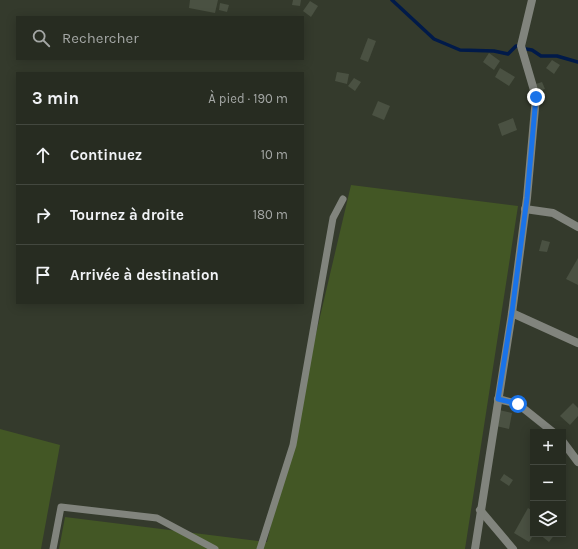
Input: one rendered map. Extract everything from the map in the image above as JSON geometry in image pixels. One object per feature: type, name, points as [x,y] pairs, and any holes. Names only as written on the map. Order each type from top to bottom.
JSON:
[{"type":"street","points":[[475,549],[512,312],[525,208],[536,97],[521,46],[532,0]]},
{"type":"street","points":[[525,208],[553,214],[578,227]]},
{"type":"street","points":[[512,312],[578,343]]},
{"type":"street","points":[[498,399],[518,404],[549,429]]},
{"type":"street","points":[[566,446],[578,462]]},
{"type":"street","points":[[480,510],[513,549]]},
{"type":"lane","points":[[260,549],[293,445],[333,218],[343,199]]},
{"type":"lane","points":[[53,549],[61,507],[157,518],[215,549]]},
{"type":"green space","points":[[351,185],[518,206],[465,549],[59,549],[65,517],[267,542]]},
{"type":"green space","points":[[0,429],[60,445],[41,549],[0,549]]},
{"type":"building","points":[[190,0],[218,0],[215,13],[189,8]]},
{"type":"building","points":[[293,0],[301,0],[300,6],[292,5]]},
{"type":"building","points":[[310,1],[318,6],[311,17],[303,11]]},
{"type":"building","points":[[220,3],[229,5],[227,12],[219,10]]},
{"type":"building","points":[[368,38],[376,41],[368,62],[360,59]]},
{"type":"building","points":[[489,53],[500,61],[494,70],[483,62]]},
{"type":"building","points":[[552,60],[560,65],[554,74],[546,68]]},
{"type":"building","points":[[500,68],[515,77],[509,86],[495,77]]},
{"type":"building","points":[[337,72],[349,74],[347,84],[335,81]]},
{"type":"building","points":[[354,78],[361,82],[355,91],[348,86]]},
{"type":"building","points":[[542,82],[545,89],[539,91],[536,84]]},
{"type":"building","points":[[378,101],[390,106],[384,120],[372,115]]},
{"type":"building","points":[[513,118],[517,130],[502,136],[498,124]]},
{"type":"building","points":[[542,240],[550,242],[547,252],[539,251]]},
{"type":"building","points":[[578,258],[578,285],[566,279]]},
{"type":"building","points":[[573,403],[578,408],[578,416],[570,425],[560,416]]},
{"type":"building","points":[[499,410],[512,413],[509,429],[496,426]]},
{"type":"building","points":[[504,474],[513,480],[509,486],[500,480]]},
{"type":"building","points":[[528,508],[530,509],[530,537],[532,537],[529,542],[514,533]]},
{"type":"building","points":[[543,537],[553,537],[549,542]]},
{"type":"waterway","points":[[392,0],[434,39],[460,50],[494,51],[508,54],[516,46],[521,46],[532,50],[541,56],[557,56],[578,62]]},
{"type":"route","points":[[518,404],[498,399],[512,312],[527,198],[536,97]]}]
